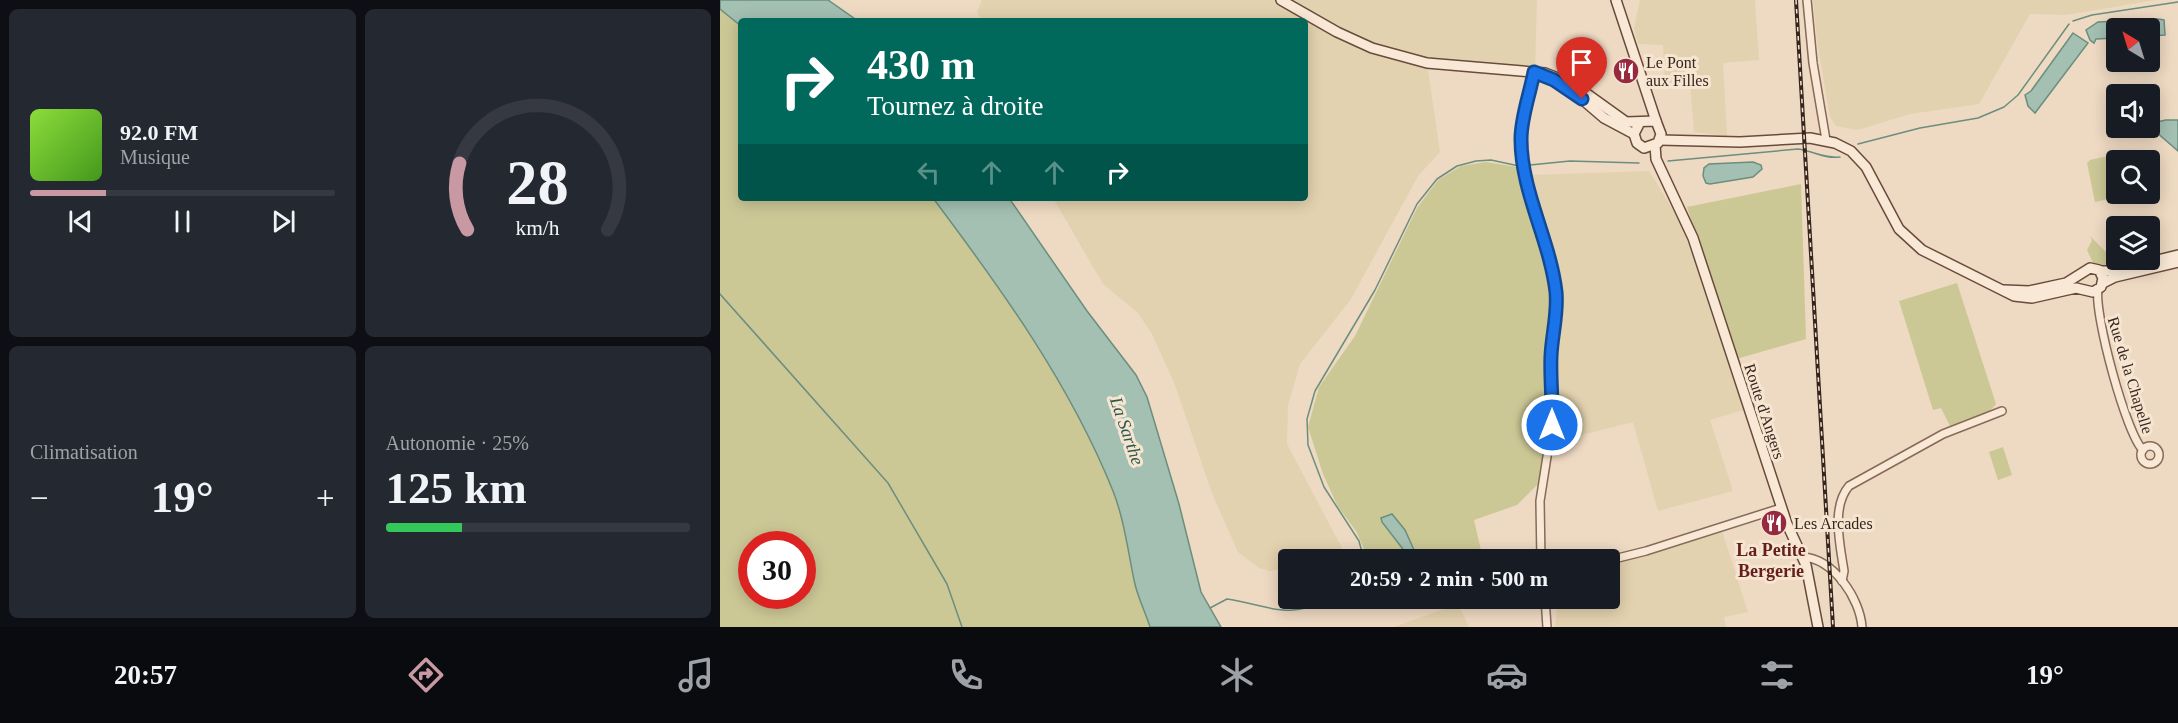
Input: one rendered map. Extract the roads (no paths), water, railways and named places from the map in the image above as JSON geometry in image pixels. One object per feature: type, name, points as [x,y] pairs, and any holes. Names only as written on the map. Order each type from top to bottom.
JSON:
[{"type":"street","points":[[1281,0],[1337,32],[1393,55],[1427,63],[1534,72],[1562,79],[1626,122],[1658,125],[1709,141]]},
{"type":"street","points":[[1616,0],[1658,125],[1657,143]]},
{"type":"street","points":[[1808,0],[1822,139]]},
{"type":"street","points":[[1534,72],[1570,90],[1604,118],[1634,134],[1637,143],[1644,148],[1657,143],[1822,139],[1851,151],[1866,167],[1899,229],[1908,240],[1922,250],[2010,295],[2026,298],[2073,289],[2085,291],[2101,287],[2115,278],[2178,262]]},
{"type":"street","points":[[1534,72],[1521,142],[1532,206],[1553,273],[1557,308],[1550,366],[1552,425],[1540,501],[1540,549]]},
{"type":"street","points":[[1634,134],[1642,122],[1646,104],[1642,81]]},
{"type":"street","name":"Route d'Angers","points":[[1657,143],[1656,159],[1680,205],[1693,237],[1781,508],[1803,557],[1818,627]]},
{"type":"street","name":"Route d'Angers","points":[[1644,148],[1680,205]]},
{"type":"street","points":[[2004,290],[2037,290],[2066,283],[2089,268],[2114,271],[2178,255]]},
{"type":"street","points":[[2100,271],[2101,287]]},
{"type":"street","points":[[2080,275],[2079,281],[2085,291]]},
{"type":"street","name":"Rue de la Chapelle","points":[[2101,287],[2097,305],[2114,376],[2136,441],[2143,450]]},
{"type":"street","name":"Rue de la Chapelle","points":[[2085,291],[2097,305]]},
{"type":"street","points":[[1842,581],[1844,571],[1839,509],[1843,494],[1849,486],[1936,437],[2002,411]]},
{"type":"street","points":[[1620,558],[1781,508]]},
{"type":"street","points":[[1803,557],[1819,562],[1842,581],[1857,602],[1862,627]]},
{"type":"street","points":[[1545,609],[1546,627]]},
{"type":"water","points":[[720,0],[828,0],[854,18],[738,18],[738,24],[720,9]]},
{"type":"water","points":[[2160,19],[2164,20],[2165,35],[2160,35]]},
{"type":"water","points":[[2098,22],[2106,22],[2106,38],[2096,39],[2094,43],[2090,40],[2086,30]]},
{"type":"water","points":[[2073,33],[2088,43],[2035,113],[2028,106],[2025,95],[2031,91]]},
{"type":"water","points":[[2178,120],[2178,151],[2160,135],[2160,121]]},
{"type":"water","points":[[1753,162],[1761,165],[1762,169],[1753,177],[1710,184],[1706,183],[1703,176],[1704,168],[1709,164]]},
{"type":"water","name":"La Sarthe","points":[[935,201],[1011,201],[1087,311],[1136,375],[1147,397],[1179,504],[1201,592],[1221,627],[1150,627],[1135,586],[1117,502],[1096,451],[1033,339]]},
{"type":"water","points":[[1392,514],[1405,530],[1414,549],[1403,549],[1381,518]]},
{"type":"waterway","points":[[2073,21],[2092,15],[2178,2]]},
{"type":"waterway","points":[[1858,144],[1920,128],[1978,118],[2004,107],[2018,95],[2069,24]]},
{"type":"waterway","points":[[1668,161],[1798,149],[1829,157],[1840,157]]},
{"type":"waterway","points":[[1361,549],[1359,541],[1324,487],[1308,445],[1307,419],[1315,391],[1375,290],[1417,204],[1437,179],[1457,166],[1476,161],[1491,160],[1519,166]]},
{"type":"waterway","points":[[1530,165],[1570,161],[1639,163]]},
{"type":"waterway","points":[[720,294],[888,483],[947,584],[962,627]]},
{"type":"waterway","points":[[1210,608],[1227,599],[1279,610],[1302,609]]},
{"type":"railway","points":[[1796,0],[1833,627]]},
{"type":"place","name":"Le Pont aux Filles","points":[[1626,71]]},
{"type":"place","name":"Les Arcades","points":[[1774,523]]},
{"type":"district","name":"La Petite Bergerie","points":[[1771,560]]}]
